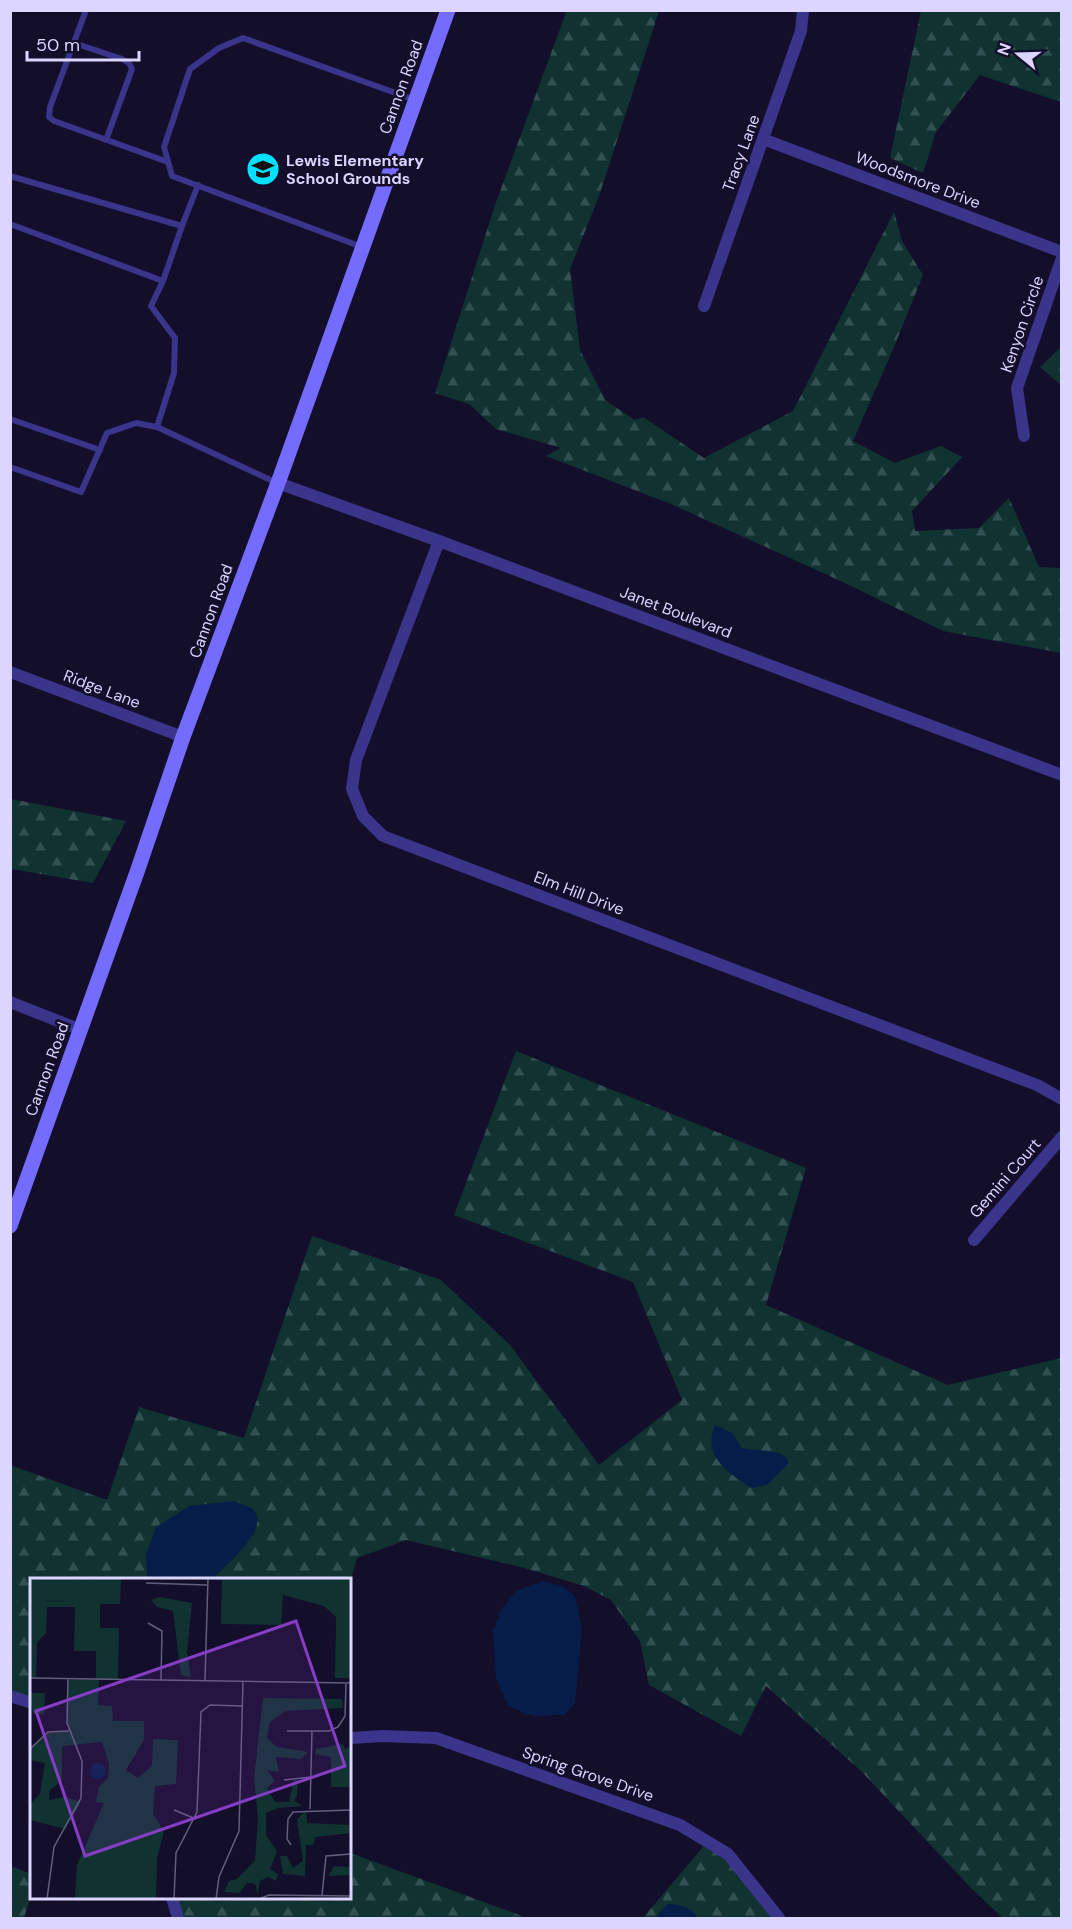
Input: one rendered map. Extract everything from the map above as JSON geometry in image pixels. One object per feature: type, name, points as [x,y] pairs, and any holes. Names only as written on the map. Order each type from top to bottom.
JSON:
[{"type":"main road","name":"Cannon Road","points":[[10,1226],[183,737],[278,483],[448,10]]},
{"type":"street","name":"Tracy Lane","points":[[704,306],[801,31],[803,10]]},
{"type":"street","name":"Woodsmore Drive","points":[[763,139],[1062,252]]},
{"type":"street","name":"Kenyon Circle","points":[[1024,436],[1017,388],[1062,258]]},
{"type":"street","name":"Janet Boulevard","points":[[278,483],[439,541],[1062,775]]},
{"type":"street","name":"Elm Hill Drive","points":[[439,541],[356,760],[352,789],[363,816],[383,836],[1037,1085],[1062,1099]]},
{"type":"street","name":"Ridge Lane","points":[[10,672],[183,737]]},
{"type":"street","points":[[10,1002],[81,1030]]},
{"type":"street","name":"Gemini Court","points":[[974,1240],[1062,1137]]},
{"type":"street","points":[[10,1696],[30,1702]]},
{"type":"street","name":"Spring Grove Drive","points":[[351,1738],[383,1736],[436,1738],[680,1825],[728,1854],[779,1918]]},
{"type":"street","points":[[172,1899],[178,1918]]},
{"type":"lane","points":[[86,10],[50,107],[50,117],[54,121],[168,162]]},
{"type":"lane","points":[[363,247],[172,176],[164,147],[190,69],[219,48],[243,38],[416,100]]},
{"type":"lane","points":[[74,43],[122,59],[129,63],[132,69],[106,140]]},
{"type":"lane","points":[[10,176],[182,226]]},
{"type":"lane","points":[[157,427],[174,373],[175,338],[152,306],[198,185]]},
{"type":"lane","points":[[10,224],[163,281]]},
{"type":"lane","points":[[10,418],[100,450]]},
{"type":"lane","points":[[10,467],[81,492],[108,433],[136,423],[157,427],[278,483]]},
{"type":"green space","points":[[567,10],[659,11],[599,196],[570,269],[580,350],[605,400],[635,420],[643,417],[704,458],[793,411],[894,212],[902,241],[923,275],[853,441],[895,463],[941,446],[962,457],[912,511],[915,531],[979,528],[1009,498],[1039,567],[1061,568],[1061,653],[943,631],[845,583],[671,504],[546,456],[561,448],[496,429],[469,404],[435,393],[495,205]]},
{"type":"green space","points":[[921,11],[1061,11],[1061,102],[980,75],[936,132],[923,173],[890,158]]},
{"type":"green space","points":[[1060,348],[1062,349],[1061,385],[1040,367]]},
{"type":"green space","points":[[11,799],[126,821],[93,883],[11,869]]},
{"type":"green space","points":[[516,1051],[806,1168],[766,1305],[948,1385],[1061,1358],[1061,1918],[1003,1918],[972,1889],[861,1771],[766,1686],[741,1736],[649,1685],[640,1641],[611,1600],[584,1586],[521,1567],[406,1540],[357,1558],[351,1579],[213,1578],[237,1555],[254,1533],[258,1519],[146,1555],[148,1578],[30,1578],[30,1701],[11,1693],[10,1465],[107,1500],[139,1407],[244,1438],[312,1236],[441,1280],[510,1345],[599,1465],[682,1400],[633,1282],[454,1215]]},
{"type":"green space","points":[[708,1841],[779,1918],[698,1918],[685,1907],[668,1904],[656,1918],[643,1918]]},
{"type":"green space","points":[[351,1853],[522,1916],[522,1918],[178,1918],[172,1899],[351,1899]]},
{"type":"green space","points":[[11,1866],[30,1874],[30,1899],[24,1918],[11,1918]]},
{"type":"water","points":[[715,1425],[732,1433],[742,1448],[779,1453],[787,1458],[788,1464],[767,1485],[752,1488],[726,1470],[714,1454],[712,1436]]},
{"type":"water","points":[[234,1501],[253,1509],[257,1517],[256,1526],[247,1543],[213,1578],[148,1578],[146,1555],[156,1527],[189,1506]]},
{"type":"water","points":[[542,1581],[563,1586],[575,1596],[582,1629],[575,1703],[565,1715],[533,1716],[508,1706],[496,1677],[493,1632],[501,1609],[517,1591]]},
{"type":"water","points":[[668,1904],[685,1907],[698,1918],[656,1918]]},
{"type":"place","name":"Lewis Elementary School Grounds","points":[[263,169]]}]
